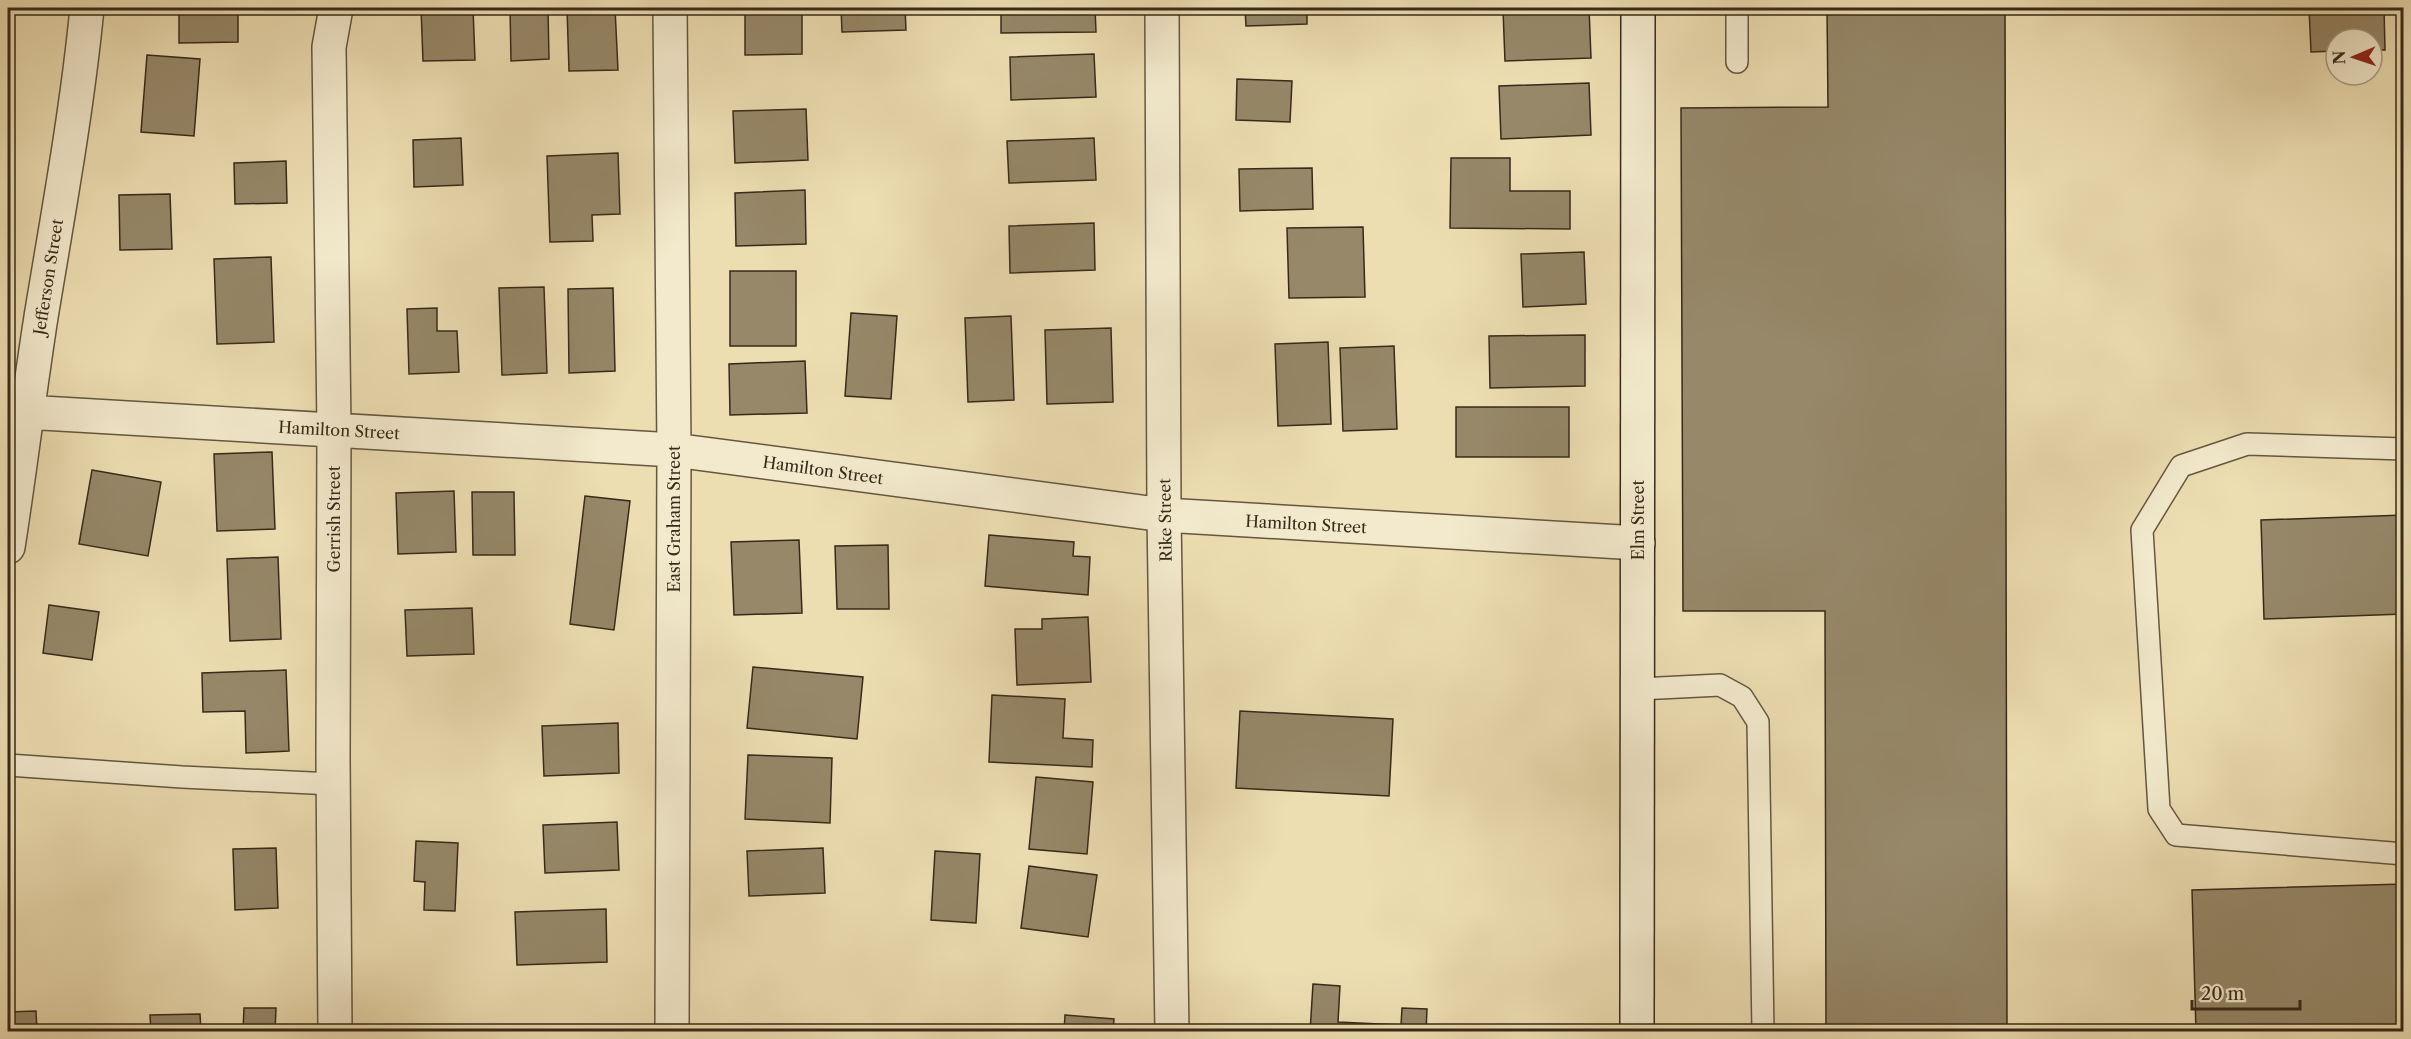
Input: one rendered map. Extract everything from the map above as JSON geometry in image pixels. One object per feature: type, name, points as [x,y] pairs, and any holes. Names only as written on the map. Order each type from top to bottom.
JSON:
[{"type":"street","name":"Jefferson Street","points":[[8,547],[17,412],[81,69],[87,8]]},
{"type":"street","name":"Gerrish Street","points":[[336,8],[329,47],[334,429],[333,784],[336,1032]]},
{"type":"street","name":"East Graham Street","points":[[670,8],[674,450],[672,1032]]},
{"type":"street","name":"Rike Street","points":[[1162,8],[1164,515],[1172,1032]]},
{"type":"street","name":"Elm Street","points":[[1637,1032],[1638,8]]},
{"type":"street","name":"Hamilton Street","points":[[17,412],[674,450],[1164,515],[1638,543]]},
{"type":"lane","points":[[1737,8],[1737,62]]},
{"type":"lane","points":[[2403,449],[2247,444],[2181,466],[2142,530],[2159,809],[2176,835],[2403,854]]},
{"type":"lane","points":[[1639,689],[1720,685],[1742,697],[1758,722],[1763,1032]]},
{"type":"lane","points":[[8,765],[182,777],[333,784]]},
{"type":"building","points":[[179,8],[238,8],[238,42],[179,43]]},
{"type":"building","points":[[421,8],[473,8],[475,60],[423,61]]},
{"type":"building","points":[[510,8],[548,8],[549,59],[511,61]]},
{"type":"building","points":[[567,8],[615,8],[618,70],[569,71]]},
{"type":"building","points":[[745,8],[802,8],[802,54],[745,55]]},
{"type":"building","points":[[841,8],[905,8],[906,30],[842,32]]},
{"type":"building","points":[[1001,8],[1095,8],[1096,32],[1001,33]]},
{"type":"building","points":[[1245,8],[1307,8],[1307,24],[1246,26]]},
{"type":"building","points":[[1589,8],[1591,58],[1505,61],[1503,10]]},
{"type":"building","points":[[1827,8],[2005,8],[2007,1032],[1826,1032],[1825,611],[1683,611],[1681,108],[1828,107]]},
{"type":"building","points":[[2309,8],[2384,8],[2385,50],[2384,27],[2324,27],[2324,51],[2311,52]]},
{"type":"building","points":[[1094,54],[1096,97],[1011,100],[1010,57]]},
{"type":"building","points":[[147,55],[200,59],[194,136],[141,132]]},
{"type":"building","points":[[1237,79],[1292,81],[1290,122],[1236,120]]},
{"type":"building","points":[[1589,83],[1591,135],[1501,139],[1499,86]]},
{"type":"building","points":[[806,109],[808,160],[735,163],[733,111]]},
{"type":"building","points":[[461,138],[463,185],[414,187],[413,140]]},
{"type":"building","points":[[1094,138],[1096,180],[1009,183],[1007,141]]},
{"type":"building","points":[[618,153],[620,214],[592,215],[593,241],[550,242],[547,156]]},
{"type":"building","points":[[1451,158],[1510,158],[1510,191],[1570,191],[1570,229],[1450,228]]},
{"type":"building","points":[[286,161],[287,203],[235,204],[234,163]]},
{"type":"building","points":[[1312,168],[1313,209],[1240,211],[1239,169]]},
{"type":"building","points":[[805,190],[806,244],[736,246],[735,193]]},
{"type":"building","points":[[170,194],[172,249],[120,250],[119,195]]},
{"type":"building","points":[[1094,223],[1095,270],[1010,273],[1009,226]]},
{"type":"building","points":[[1363,227],[1365,297],[1289,298],[1287,228]]},
{"type":"building","points":[[1584,252],[1586,304],[1523,307],[1521,254]]},
{"type":"building","points":[[271,257],[274,342],[217,344],[214,259]]},
{"type":"building","points":[[730,271],[796,271],[796,346],[730,346]]},
{"type":"building","points":[[544,287],[547,373],[502,375],[499,288]]},
{"type":"building","points":[[613,288],[615,371],[569,373],[568,289]]},
{"type":"building","points":[[437,308],[437,331],[457,331],[459,372],[409,374],[407,309]]},
{"type":"building","points":[[851,313],[897,316],[891,399],[845,396]]},
{"type":"building","points":[[1011,316],[1014,400],[968,402],[965,318]]},
{"type":"building","points":[[1111,328],[1113,402],[1047,404],[1045,330]]},
{"type":"building","points":[[1585,335],[1585,386],[1490,388],[1489,336]]},
{"type":"building","points":[[1328,342],[1331,424],[1278,426],[1275,344]]},
{"type":"building","points":[[1394,346],[1397,429],[1343,431],[1340,348]]},
{"type":"building","points":[[805,361],[807,413],[730,415],[729,364]]},
{"type":"building","points":[[1456,407],[1569,407],[1569,457],[1456,457]]},
{"type":"building","points":[[272,452],[275,529],[217,531],[214,454]]},
{"type":"building","points":[[92,470],[161,482],[148,556],[79,544]]},
{"type":"building","points":[[454,491],[456,552],[398,554],[396,493]]},
{"type":"building","points":[[472,492],[514,492],[515,555],[473,555]]},
{"type":"building","points":[[585,496],[630,501],[614,630],[570,624]]},
{"type":"building","points":[[2404,515],[2404,614],[2264,619],[2261,520]]},
{"type":"building","points":[[989,535],[1074,542],[1073,556],[1090,557],[1088,595],[985,586]]},
{"type":"building","points":[[799,540],[802,613],[734,615],[731,542]]},
{"type":"building","points":[[888,545],[889,609],[837,609],[835,546]]},
{"type":"building","points":[[278,557],[281,639],[230,641],[227,559]]},
{"type":"building","points":[[49,605],[99,612],[92,660],[43,653]]},
{"type":"building","points":[[472,608],[474,654],[407,656],[405,610]]},
{"type":"building","points":[[1088,617],[1091,682],[1017,685],[1015,629],[1042,629],[1042,619]]},
{"type":"building","points":[[753,667],[863,677],[857,739],[747,728]]},
{"type":"building","points":[[286,670],[289,751],[246,753],[245,711],[203,712],[202,673]]},
{"type":"building","points":[[992,695],[1065,699],[1063,738],[1093,740],[1092,767],[989,762]]},
{"type":"building","points":[[1240,711],[1393,719],[1389,796],[1236,788]]},
{"type":"building","points":[[618,723],[619,773],[544,776],[542,726]]},
{"type":"building","points":[[748,755],[832,758],[830,823],[745,819]]},
{"type":"building","points":[[1036,777],[1093,782],[1087,854],[1029,849]]},
{"type":"building","points":[[617,822],[619,870],[545,873],[543,825]]},
{"type":"building","points":[[416,841],[458,843],[455,911],[424,910],[425,882],[414,881]]},
{"type":"building","points":[[276,848],[278,908],[235,910],[233,849]]},
{"type":"building","points":[[823,848],[825,893],[749,896],[747,851]]},
{"type":"building","points":[[935,851],[980,854],[976,923],[931,920]]},
{"type":"building","points":[[1029,866],[1097,875],[1088,937],[1021,928]]},
{"type":"building","points":[[2404,884],[2404,1032],[2196,1032],[2192,890]]},
{"type":"building","points":[[606,909],[607,962],[517,965],[515,912]]},
{"type":"building","points":[[1313,984],[1340,986],[1338,1022],[1401,1025],[1402,1008],[1427,1009],[1426,1032],[1310,1032]]},
{"type":"building","points":[[244,1008],[276,1008],[275,1032],[237,1032],[243,1031]]},
{"type":"building","points":[[36,1011],[37,1032],[8,1032],[8,1012]]},
{"type":"building","points":[[200,1014],[201,1032],[151,1032],[150,1015]]},
{"type":"building","points":[[1065,1015],[1114,1019],[1113,1032],[1064,1032]]},
{"type":"building","points":[[480,1029],[480,1032],[421,1032]]}]
